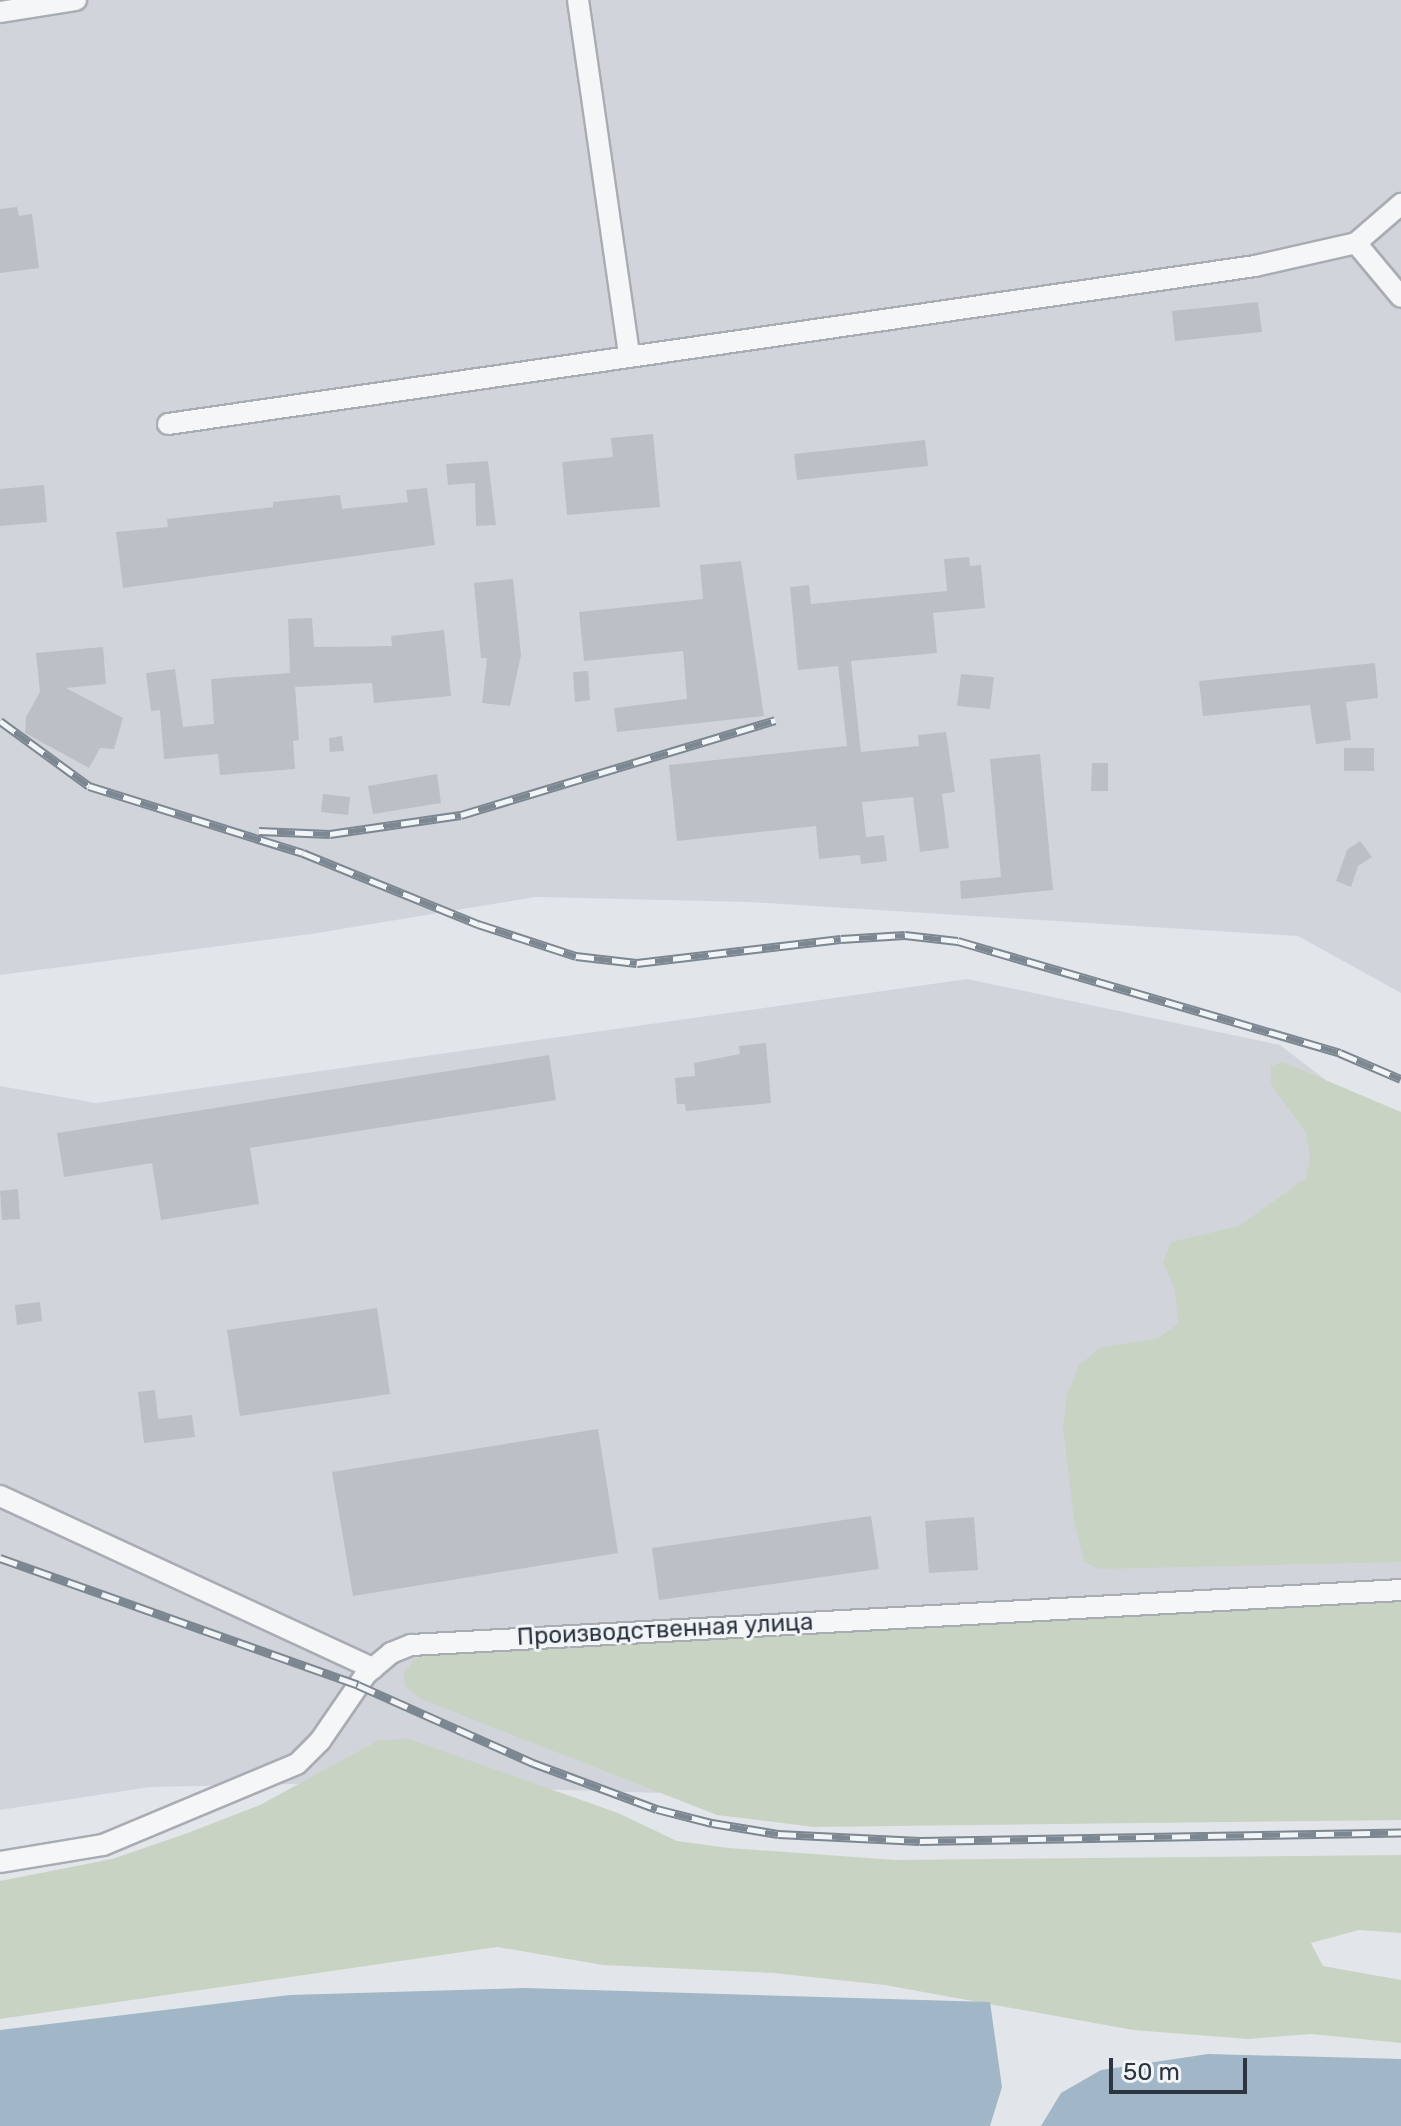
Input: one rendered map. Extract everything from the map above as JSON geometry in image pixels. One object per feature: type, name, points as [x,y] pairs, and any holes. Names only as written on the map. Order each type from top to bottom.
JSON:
[{"type":"street","points":[[0,12],[76,0]]},
{"type":"street","points":[[578,0],[629,356]]},
{"type":"street","points":[[168,424],[1255,266],[1356,243],[1401,204]]},
{"type":"street","points":[[1356,243],[1401,297]]},
{"type":"street","points":[[0,1496],[373,1668]]},
{"type":"street","name":"Производственная улица","points":[[0,1862],[103,1845],[297,1764],[320,1741],[373,1668],[411,1645],[1401,1590]]},
{"type":"shaded area","points":[[0,0],[1401,0],[1401,993],[1298,936],[749,902],[536,897],[311,934],[0,975]]},
{"type":"shaded area","points":[[967,979],[1280,1045],[1401,1138],[1401,1815],[335,1783],[150,1787],[0,1810],[0,1086],[96,1103]]},
{"type":"green space","points":[[1283,1062],[1401,1112],[1401,1562],[1100,1569],[1084,1562],[1074,1521],[1063,1426],[1067,1395],[1079,1365],[1100,1348],[1158,1338],[1178,1324],[1175,1291],[1163,1262],[1171,1242],[1239,1226],[1306,1178],[1310,1157],[1306,1133],[1271,1084],[1271,1066]]},
{"type":"green space","points":[[1401,1602],[1401,1820],[814,1827],[717,1815],[423,1700],[405,1686],[404,1674],[414,1659],[440,1652]]},
{"type":"green space","points":[[409,1739],[618,1813],[677,1841],[729,1848],[896,1860],[1401,1855],[1401,1933],[1359,1930],[1311,1943],[1323,1966],[1401,1980],[1401,2043],[1311,2034],[1248,2039],[1133,2030],[885,1985],[774,1973],[603,1965],[497,1947],[0,2019],[0,1881],[112,1859],[185,1834],[260,1805],[379,1740]]},
{"type":"water","points":[[525,1988],[990,2002],[1002,2087],[990,2126],[0,2126],[0,2030],[290,1995]]},
{"type":"water","points":[[1208,2054],[1401,2059],[1401,2126],[1041,2126],[1061,2093],[1101,2070]]},
{"type":"building","points":[[17,207],[19,216],[32,214],[39,268],[0,273],[0,209]]},
{"type":"building","points":[[1258,302],[1262,332],[1175,341],[1172,311]]},
{"type":"building","points":[[653,434],[660,507],[567,515],[562,462],[613,457],[611,438]]},
{"type":"building","points":[[925,440],[928,466],[797,480],[794,454]]},
{"type":"building","points":[[488,461],[496,525],[476,526],[475,483],[448,485],[446,464]]},
{"type":"building","points":[[44,485],[47,522],[0,526],[0,489]]},
{"type":"building","points":[[427,488],[435,545],[123,588],[116,532],[168,527],[167,519],[273,507],[273,502],[340,495],[342,509],[408,502],[406,490]]},
{"type":"building","points":[[969,557],[970,566],[981,565],[985,608],[933,613],[937,653],[851,661],[861,752],[919,746],[918,735],[946,732],[955,792],[942,794],[949,848],[920,852],[913,797],[862,802],[866,837],[884,835],[887,861],[861,864],[860,855],[819,859],[816,826],[677,841],[669,765],[847,746],[838,666],[798,670],[790,587],[809,585],[811,604],[947,591],[944,559]]},
{"type":"building","points":[[741,561],[764,716],[617,732],[614,708],[687,699],[683,651],[584,661],[579,612],[703,599],[700,565]]},
{"type":"building","points":[[513,579],[521,655],[510,706],[482,703],[487,658],[481,658],[474,583]]},
{"type":"building","points":[[312,618],[314,647],[392,646],[391,636],[444,630],[451,696],[374,703],[372,683],[295,687],[299,740],[293,741],[295,769],[220,775],[218,754],[164,759],[160,710],[151,711],[146,673],[175,669],[183,727],[214,724],[211,679],[290,673],[288,619]]},
{"type":"building","points":[[103,647],[106,684],[66,688],[123,718],[114,749],[100,748],[89,768],[25,733],[26,717],[40,692],[36,653]]},
{"type":"building","points":[[1375,663],[1378,698],[1346,702],[1351,740],[1316,744],[1310,705],[1203,716],[1199,681]]},
{"type":"building","points":[[588,671],[590,700],[575,702],[573,672]]},
{"type":"building","points":[[961,674],[994,677],[990,709],[957,706]]},
{"type":"building","points":[[342,736],[344,751],[330,752],[329,738]]},
{"type":"building","points":[[1344,748],[1374,748],[1374,771],[1344,771]]},
{"type":"building","points":[[1040,754],[1053,890],[961,899],[960,881],[1001,877],[990,759]]},
{"type":"building","points":[[1092,763],[1108,763],[1108,791],[1091,791]]},
{"type":"building","points":[[437,774],[441,803],[373,814],[368,786]]},
{"type":"building","points":[[323,794],[350,797],[348,815],[321,812]]},
{"type":"building","points":[[1360,841],[1372,857],[1358,866],[1351,887],[1336,881],[1347,850]]},
{"type":"building","points":[[766,1043],[771,1103],[686,1111],[685,1104],[677,1104],[675,1078],[695,1076],[694,1063],[740,1054],[739,1046]]},
{"type":"building","points":[[549,1055],[556,1100],[250,1148],[259,1204],[161,1220],[152,1163],[64,1177],[57,1133]]},
{"type":"building","points":[[18,1189],[20,1219],[2,1220],[0,1191]]},
{"type":"building","points":[[40,1302],[42,1321],[17,1325],[15,1305]]},
{"type":"building","points":[[377,1308],[390,1394],[240,1416],[227,1330]]},
{"type":"building","points":[[155,1390],[158,1419],[192,1415],[195,1437],[144,1443],[138,1392]]},
{"type":"building","points":[[598,1429],[618,1553],[353,1596],[332,1472]]},
{"type":"building","points":[[871,1516],[879,1569],[659,1600],[652,1548]]},
{"type":"building","points":[[974,1517],[978,1570],[929,1573],[925,1521]]},
{"type":"railway","points":[[259,831],[330,834],[461,815],[775,720]]},
{"type":"railway","points":[[0,721],[89,786],[303,853],[478,924],[576,956],[637,963],[841,939],[905,935],[958,941],[1340,1053],[1401,1079]]},
{"type":"railway","points":[[0,1558],[358,1685],[533,1763],[657,1809],[712,1823],[778,1834],[920,1841],[1401,1833]]}]
